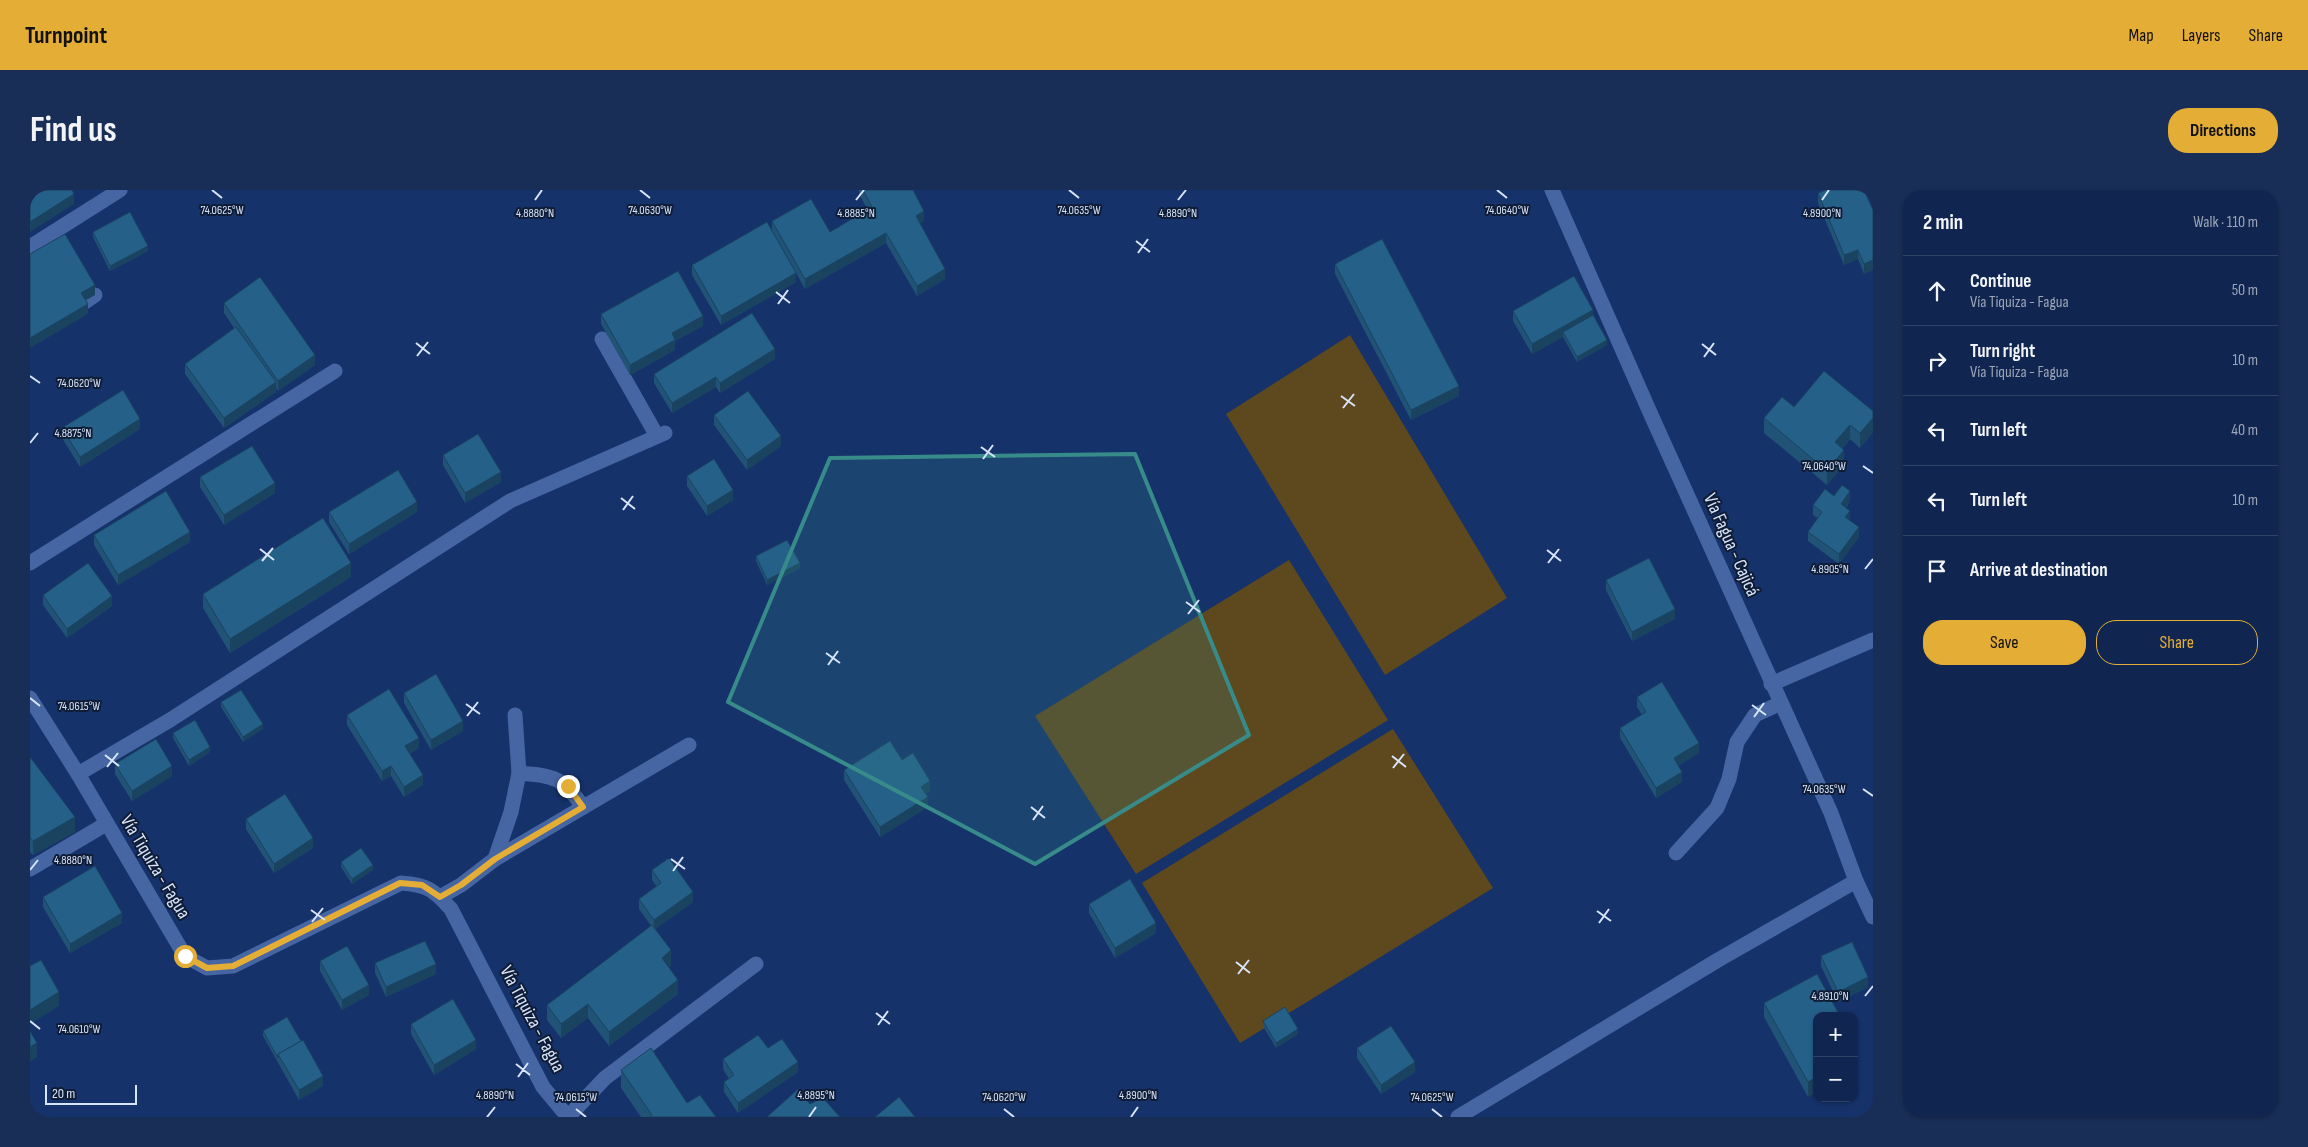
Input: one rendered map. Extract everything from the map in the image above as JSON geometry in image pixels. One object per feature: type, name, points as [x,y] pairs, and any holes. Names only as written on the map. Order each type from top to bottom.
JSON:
[{"type":"street","points":[[30,247],[120,190]]},
{"type":"street","name":"Vía Fagua - Cajicá","points":[[1552,190],[1771,684],[1831,813],[1856,880],[1873,917]]},
{"type":"street","points":[[54,323],[96,295]]},
{"type":"street","points":[[78,774],[170,720],[510,500],[661,434],[602,339]]},
{"type":"street","points":[[30,563],[335,372]]},
{"type":"street","points":[[1771,684],[1873,640]]},
{"type":"street","name":"Vía Tiquiza - Fagua","points":[[30,698],[78,774],[185,956],[207,968],[233,966],[400,883],[422,885],[440,897],[450,909],[544,1086],[568,1117]]},
{"type":"street","points":[[1676,853],[1717,808],[1729,779],[1736,742],[1755,715],[1781,703]]},
{"type":"street","points":[[495,859],[511,812],[520,774],[515,715]]},
{"type":"street","points":[[440,897],[461,885],[495,859],[688,745]]},
{"type":"street","points":[[520,774],[549,776],[568,786],[583,807]]},
{"type":"street","points":[[30,869],[106,824]]},
{"type":"street","points":[[1458,1117],[1718,960],[1856,880]]},
{"type":"street","points":[[568,1117],[605,1078],[756,964]]},
{"type":"highlighted area","points":[[1135,454],[1249,735],[1035,864],[728,702],[830,458]]},
{"type":"shaded area","points":[[1350,335],[1507,598],[1385,675],[1226,414]]},
{"type":"shaded area","points":[[1289,560],[1388,720],[1136,874],[1035,716]]},
{"type":"shaded area","points":[[1393,729],[1493,888],[1240,1043],[1142,883]]},
{"type":"building","points":[[30,190],[72,190],[74,194],[30,222]]},
{"type":"building","points":[[863,190],[913,190],[924,211],[916,216],[945,269],[917,286],[886,233],[805,279],[772,221],[811,199],[830,232],[872,207]]},
{"type":"building","points":[[1826,190],[1864,190],[1873,210],[1873,260],[1864,264],[1858,250],[1844,255],[1818,193]]},
{"type":"building","points":[[130,212],[148,246],[110,266],[93,232]]},
{"type":"building","points":[[767,222],[796,273],[721,316],[692,265]]},
{"type":"building","points":[[65,234],[95,285],[81,293],[88,304],[30,338],[30,254]]},
{"type":"building","points":[[1382,239],[1459,386],[1411,410],[1335,264]]},
{"type":"building","points":[[678,271],[703,316],[672,333],[675,340],[630,365],[601,314]]},
{"type":"building","points":[[1574,276],[1593,310],[1532,344],[1513,311]]},
{"type":"building","points":[[260,277],[315,355],[278,381],[224,303]]},
{"type":"building","points":[[752,313],[775,349],[720,383],[716,377],[672,403],[654,374]]},
{"type":"building","points":[[1593,315],[1607,340],[1577,357],[1563,332]]},
{"type":"building","points":[[236,327],[276,382],[224,418],[185,364]]},
{"type":"building","points":[[1824,371],[1873,411],[1873,418],[1860,433],[1850,425],[1835,442],[1844,450],[1827,471],[1764,418],[1782,397],[1794,407]]},
{"type":"building","points":[[123,390],[140,419],[80,457],[62,428]]},
{"type":"building","points":[[748,391],[781,436],[747,460],[714,415]]},
{"type":"building","points":[[478,434],[501,472],[465,493],[443,455]]},
{"type":"building","points":[[252,446],[275,483],[224,515],[200,477]]},
{"type":"building","points":[[714,459],[733,490],[707,506],[687,476]]},
{"type":"building","points":[[398,470],[417,502],[349,544],[329,512]]},
{"type":"building","points":[[1842,485],[1850,491],[1841,504],[1850,511],[1845,517],[1859,527],[1839,554],[1808,532],[1822,512],[1813,505],[1825,489],[1834,496]]},
{"type":"building","points":[[166,491],[190,532],[118,575],[94,535]]},
{"type":"building","points":[[323,518],[351,563],[230,639],[203,594]]},
{"type":"building","points":[[787,540],[800,563],[767,580],[756,556]]},
{"type":"building","points":[[1649,558],[1675,609],[1632,632],[1606,580]]},
{"type":"building","points":[[88,563],[112,596],[67,629],[43,595]]},
{"type":"building","points":[[436,674],[463,721],[431,740],[404,693]]},
{"type":"building","points":[[1662,682],[1699,743],[1674,758],[1682,772],[1656,788],[1620,728],[1646,712],[1637,697]]},
{"type":"building","points":[[389,689],[419,738],[405,746],[423,775],[404,787],[391,766],[382,771],[347,715]]},
{"type":"building","points":[[241,690],[263,724],[243,737],[221,702]]},
{"type":"building","points":[[195,720],[210,747],[189,760],[173,733]]},
{"type":"building","points":[[156,739],[172,766],[132,791],[115,764]]},
{"type":"building","points":[[890,741],[902,760],[913,753],[930,781],[921,787],[928,797],[880,827],[844,770]]},
{"type":"building","points":[[30,757],[75,817],[33,841],[30,837]]},
{"type":"building","points":[[285,794],[313,838],[274,864],[246,819]]},
{"type":"building","points":[[361,848],[373,865],[352,879],[341,862]]},
{"type":"building","points":[[669,858],[693,892],[654,920],[639,899],[661,883],[652,870]]},
{"type":"building","points":[[95,866],[122,913],[70,944],[43,897]]},
{"type":"building","points":[[1130,879],[1156,923],[1115,948],[1089,904]]},
{"type":"building","points":[[652,925],[671,950],[662,958],[678,980],[609,1032],[588,1004],[561,1024],[547,1005]]},
{"type":"building","points":[[425,941],[436,964],[386,987],[375,963]]},
{"type":"building","points":[[1852,942],[1868,977],[1838,992],[1821,956]]},
{"type":"building","points":[[347,946],[369,985],[342,1000],[320,961]]},
{"type":"building","points":[[41,960],[59,992],[30,1010],[30,966]]},
{"type":"building","points":[[1817,974],[1838,1012],[1813,1012],[1813,1079],[1808,1082],[1764,1003]]},
{"type":"building","points":[[453,999],[476,1040],[434,1065],[411,1024]]},
{"type":"building","points":[[1285,1007],[1298,1029],[1276,1043],[1263,1021]]},
{"type":"building","points":[[287,1017],[301,1041],[278,1054],[278,1058],[263,1031]]},
{"type":"building","points":[[1391,1026],[1415,1062],[1381,1085],[1357,1048]]},
{"type":"building","points":[[30,1031],[37,1043],[30,1047]]},
{"type":"building","points":[[758,1035],[768,1048],[782,1039],[798,1062],[738,1103],[724,1082],[734,1075],[723,1059]]},
{"type":"building","points":[[303,1040],[323,1076],[299,1090],[278,1054]]},
{"type":"building","points":[[651,1048],[687,1103],[700,1095],[716,1117],[649,1117],[652,1115],[621,1070]]},
{"type":"building","points":[[798,1089],[810,1104],[823,1098],[840,1117],[767,1117]]},
{"type":"building","points":[[899,1097],[915,1117],[875,1117]]},
{"type":"route","points":[[185,956],[207,968],[233,966],[400,883],[422,885],[440,897],[461,885],[495,859],[583,807],[568,786]]}]
